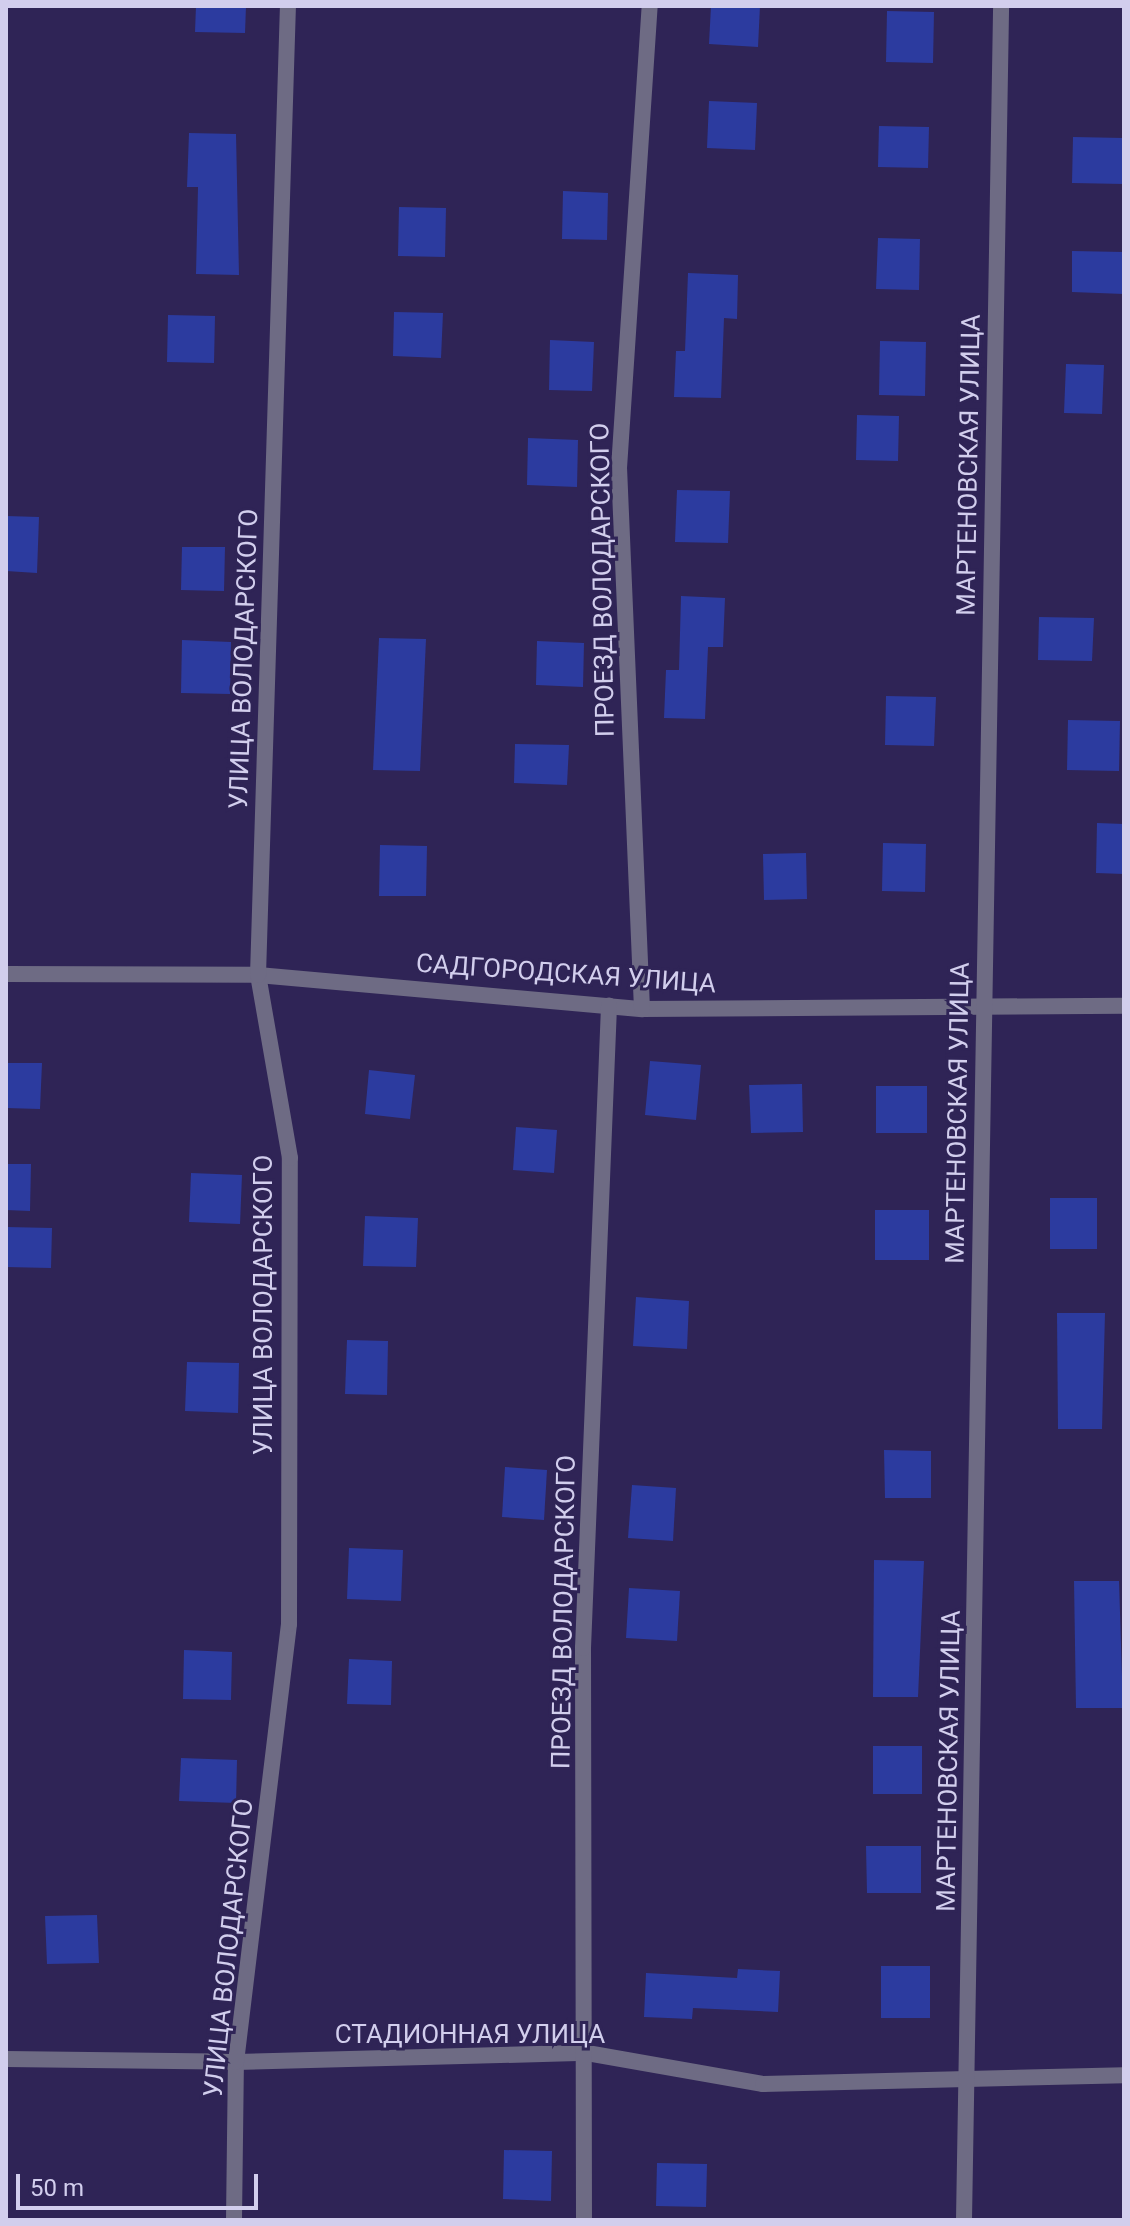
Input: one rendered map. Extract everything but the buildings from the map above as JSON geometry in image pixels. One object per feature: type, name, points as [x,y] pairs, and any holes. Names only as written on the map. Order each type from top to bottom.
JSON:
[{"type":"street","name":"УЛИЦА ВОЛОДАРСКОГО","points":[[234,2220],[236,2062],[289,1624],[290,1158],[258,975],[288,6]]},
{"type":"street","name":"ПРОЕЗД ВОЛОДАРСКОГО","points":[[642,1009],[619,468],[650,6]]},
{"type":"street","name":"МАРТЕНОВСКАЯ УЛИЦА","points":[[964,2220],[969,2076],[983,1010],[1001,6]]},
{"type":"street","name":"САДГОРОДСКАЯ УЛИЦА","points":[[6,974],[258,975],[642,1009],[983,1010],[1124,1006]]},
{"type":"street","name":"ПРОЕЗД ВОЛОДАРСКОГО","points":[[584,2220],[587,2053],[583,1648],[609,1006]]},
{"type":"street","name":"СТАДИОННАЯ УЛИЦА","points":[[6,2059],[236,2062],[587,2053],[763,2084],[969,2076],[1124,2075]]}]
